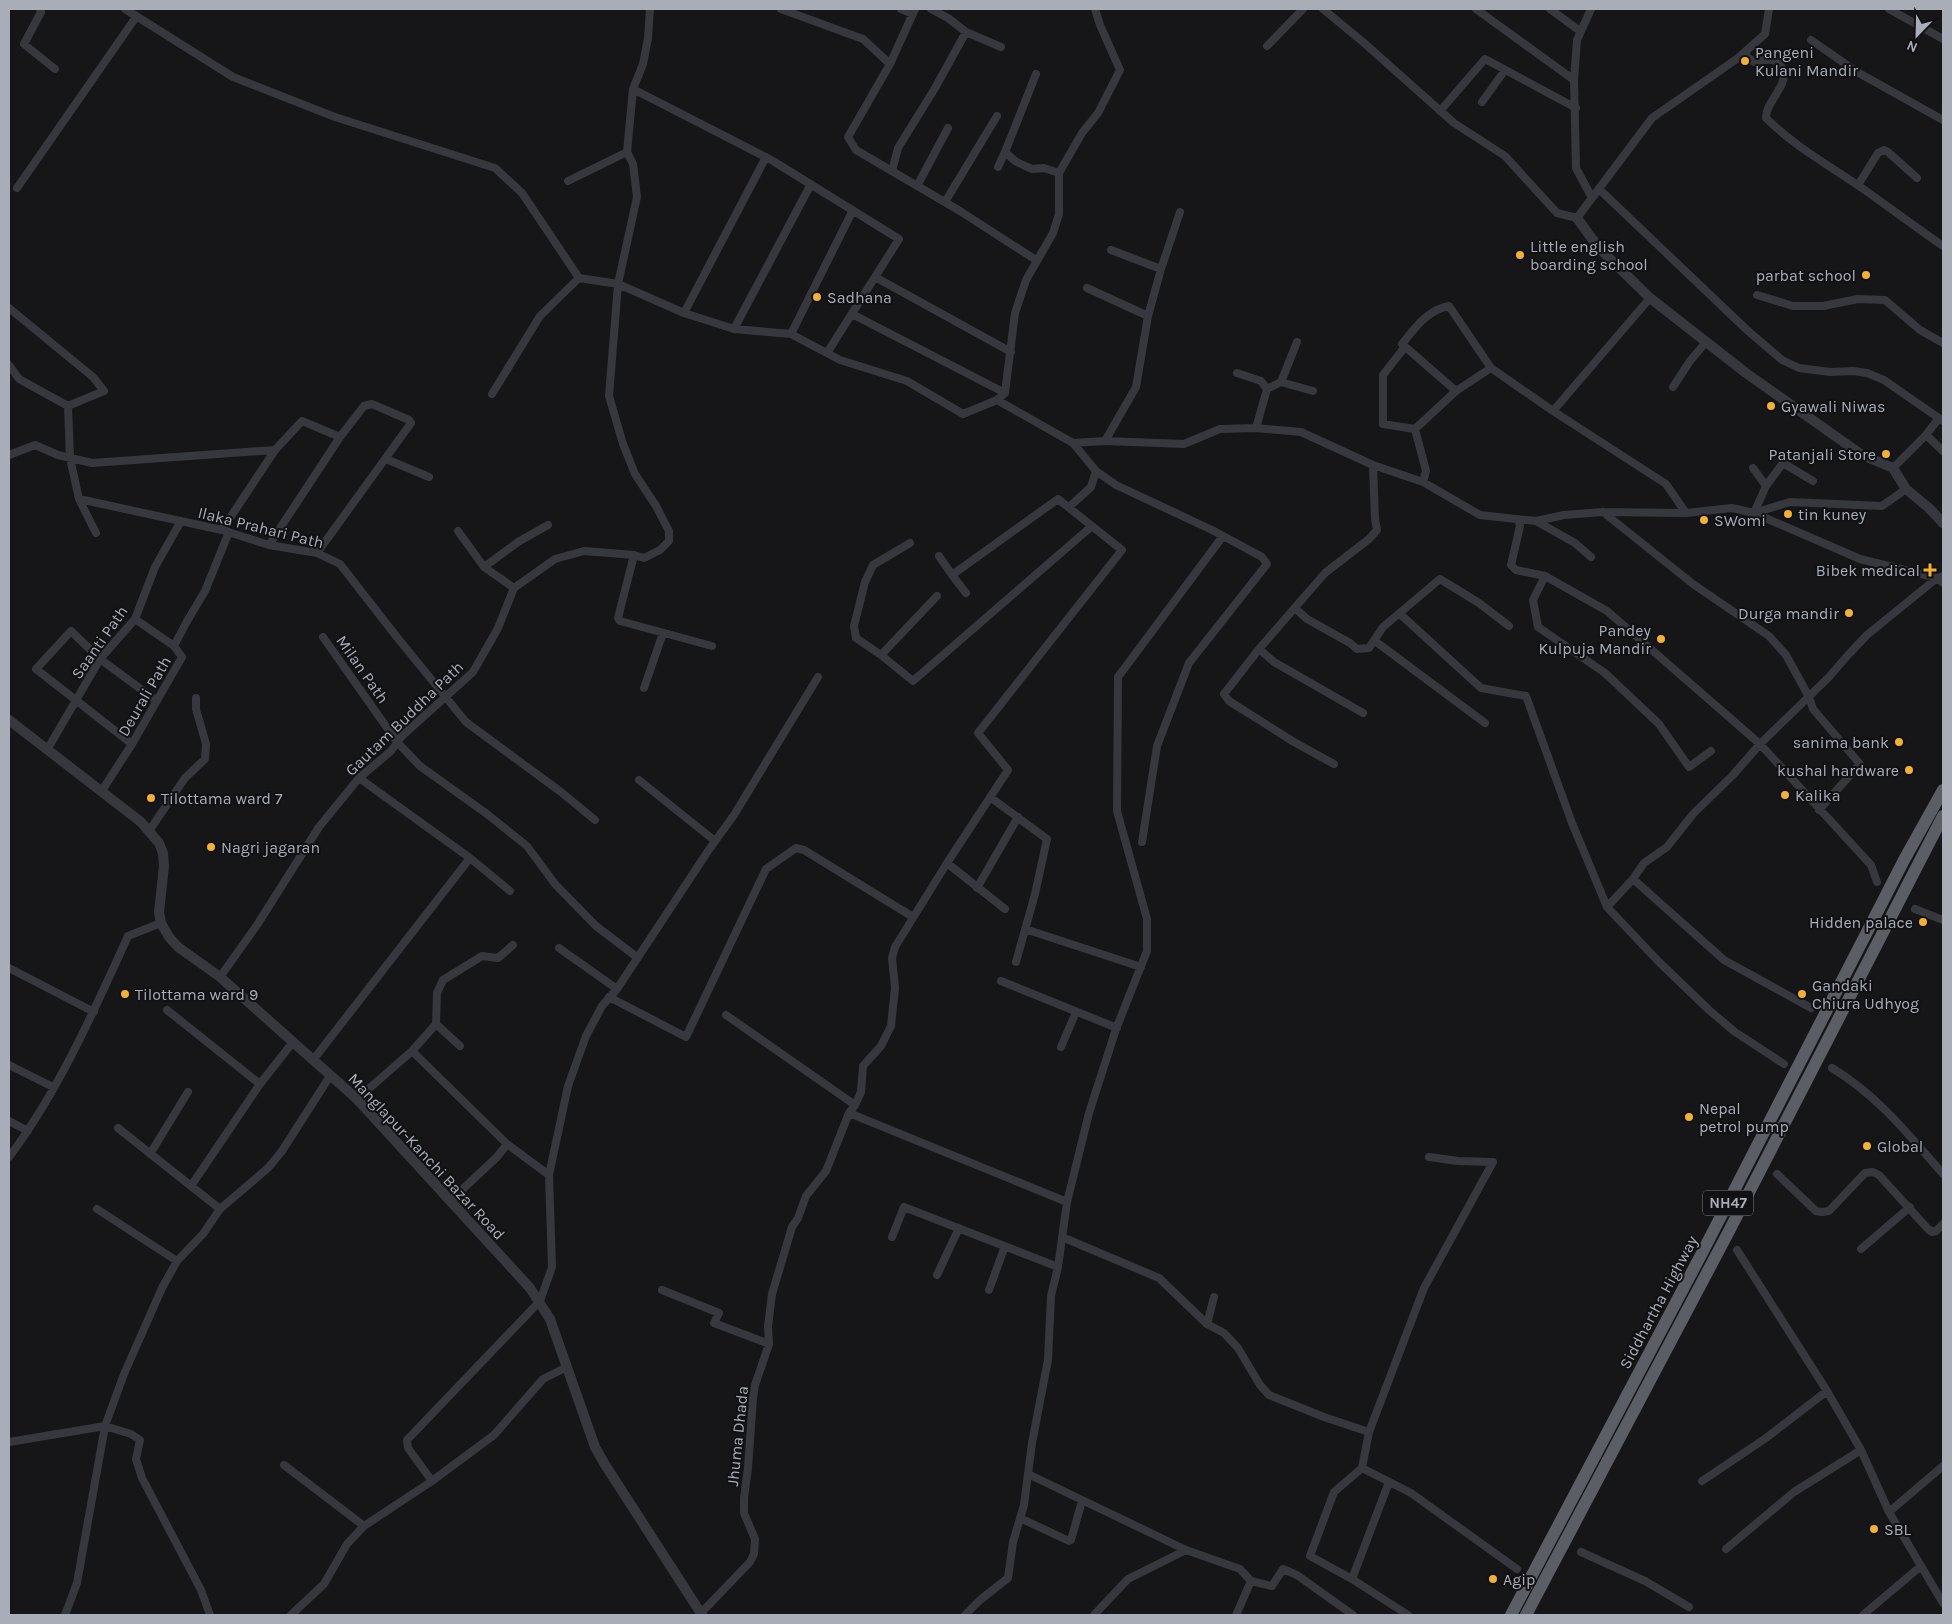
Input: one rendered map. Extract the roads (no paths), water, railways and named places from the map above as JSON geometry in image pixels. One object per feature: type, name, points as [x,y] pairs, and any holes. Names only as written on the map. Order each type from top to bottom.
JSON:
[{"type":"highway","name":"Siddhartha Highway","points":[[1511,1615],[1707,1244],[1904,860],[1943,790]]},
{"type":"highway","name":"Siddhartha Highway","points":[[1526,1615],[1728,1233],[1943,816]]},
{"type":"street","points":[[40,9],[41,12],[24,44],[55,69]]},
{"type":"street","points":[[125,9],[233,77],[335,117],[495,168],[522,193],[578,278],[618,284],[684,313],[734,329],[791,334],[840,360],[907,381],[963,414],[997,400],[1005,393],[1015,313],[1026,280],[1053,233],[1059,214],[1059,173],[1082,133],[1098,113],[1120,70],[1100,26],[1095,9]]},
{"type":"street","points":[[458,531],[484,567],[514,588],[555,559],[584,551],[634,555],[644,558],[660,550],[669,541],[669,531],[656,506],[635,474],[623,444],[610,396],[618,284],[637,197],[633,164],[627,152],[633,89],[642,64],[648,38],[650,9]]},
{"type":"street","points":[[780,9],[863,39],[890,64]]},
{"type":"street","points":[[901,9],[914,12],[890,64],[848,137],[856,150],[945,202],[1036,260]]},
{"type":"street","points":[[930,9],[948,18],[966,32],[1001,47]]},
{"type":"street","points":[[1267,46],[1303,9]]},
{"type":"street","points":[[1323,9],[1454,123],[1505,156],[1557,212],[1577,218],[1598,247],[1650,298],[1746,373],[1862,455],[1893,468],[1906,489],[1943,523]]},
{"type":"street","points":[[1476,9],[1574,80]]},
{"type":"street","points":[[1550,9],[1580,31]]},
{"type":"street","points":[[1591,9],[1577,40],[1574,80],[1576,168],[1592,198]]},
{"type":"street","points":[[1577,218],[1652,118],[1745,52],[1765,34],[1769,9]]},
{"type":"street","points":[[1889,9],[1943,39]]},
{"type":"street","points":[[16,188],[136,17]]},
{"type":"street","points":[[892,171],[898,148],[935,88],[966,32]]},
{"type":"street","points":[[1811,40],[1857,72],[1943,120]]},
{"type":"street","points":[[1745,52],[1747,57],[1754,62],[1770,59],[1777,62],[1785,76],[1766,111],[1766,118],[1798,147],[1858,185],[1943,246]]},
{"type":"street","points":[[1440,111],[1485,59],[1576,108]]},
{"type":"street","points":[[1482,102],[1505,70]]},
{"type":"street","points":[[998,168],[1036,74]]},
{"type":"street","points":[[633,89],[766,157],[899,239],[827,353]]},
{"type":"street","points":[[945,202],[997,116]]},
{"type":"street","points":[[916,186],[948,128]]},
{"type":"street","points":[[1858,185],[1878,153],[1884,150],[1917,178]]},
{"type":"street","points":[[568,181],[627,152]]},
{"type":"street","points":[[1005,152],[1015,161],[1032,169],[1044,168],[1059,173]]},
{"type":"street","points":[[684,313],[766,157]]},
{"type":"street","points":[[734,329],[811,184]]},
{"type":"street","points":[[1599,189],[1747,330],[1782,360],[1799,368],[1830,372],[1853,370],[1867,373],[1884,380],[1941,419],[1893,468]]},
{"type":"street","points":[[791,334],[852,210]]},
{"type":"street","points":[[1105,441],[1136,387],[1148,316],[1160,270],[1180,212]]},
{"type":"street","points":[[1111,250],[1160,270]]},
{"type":"street","points":[[876,277],[1011,352]]},
{"type":"street","points":[[492,394],[540,316],[578,278]]},
{"type":"street","points":[[1087,288],[1148,316]]},
{"type":"street","points":[[1757,295],[1793,306],[1823,306],[1858,299],[1885,300],[1920,330],[1943,343]]},
{"type":"street","points":[[1553,411],[1650,298]]},
{"type":"street","points":[[1456,391],[1404,348],[1402,344],[1421,320],[1440,308],[1448,306],[1491,368],[1553,411],[1666,484],[1686,513]]},
{"type":"street","points":[[9,308],[93,377],[104,391],[68,406]]},
{"type":"street","points":[[852,314],[1005,393]]},
{"type":"street","points":[[1256,428],[1267,389],[1281,382],[1297,342]]},
{"type":"street","points":[[1673,387],[1690,361],[1706,342]]},
{"type":"street","points":[[1404,348],[1383,375],[1383,424],[1415,429]]},
{"type":"street","points":[[9,364],[20,379],[68,406]]},
{"type":"street","points":[[1415,429],[1456,391],[1491,368]]},
{"type":"street","points":[[1237,373],[1261,381],[1267,389]]},
{"type":"street","points":[[1281,382],[1313,391]]},
{"type":"street","points":[[997,400],[1073,443],[1096,471],[1116,485],[1223,536],[1262,557],[1267,564],[1189,663],[1157,746],[1142,842]]},
{"type":"street","points":[[268,545],[340,437],[364,406],[368,404],[409,420],[410,423],[386,458],[317,553]]},
{"type":"street","points":[[68,406],[70,458],[79,499],[96,533]]},
{"type":"street","name":"Deurali Path","points":[[101,792],[132,744],[182,657],[174,646],[205,591],[225,531],[275,450],[302,421],[340,437]]},
{"type":"street","points":[[1073,443],[1105,441],[1184,444],[1220,429],[1256,428],[1300,432],[1373,465],[1423,482],[1480,515],[1536,521],[1564,515],[1603,512],[1686,513],[1732,508],[1754,513],[1860,559],[1941,579]]},
{"type":"street","points":[[1415,429],[1426,471],[1423,482]]},
{"type":"street","points":[[1926,435],[1943,451]]},
{"type":"street","points":[[9,455],[35,445],[58,455],[92,463],[275,450]]},
{"type":"street","points":[[386,458],[429,477]]},
{"type":"street","points":[[1754,513],[1766,486],[1783,463],[1814,480]]},
{"type":"street","points":[[1334,764],[1229,702],[1224,694],[1258,650],[1325,573],[1369,539],[1377,530],[1373,465]]},
{"type":"street","points":[[1753,468],[1766,486]]},
{"type":"street","points":[[1069,508],[1091,487],[1096,471]]},
{"type":"street","points":[[1754,513],[1790,502],[1882,506],[1906,489]]},
{"type":"street","name":"Ilaka Prahari Path","points":[[79,499],[225,531],[268,545],[317,553],[340,564],[466,722],[561,792],[594,820]]},
{"type":"street","points":[[910,543],[873,565],[865,582],[854,626],[856,638],[913,681],[1092,526],[1058,499],[952,575]]},
{"type":"street","points":[[1603,512],[1693,584],[1769,636],[1786,655],[1810,696],[1813,709],[1860,764],[1819,810]]},
{"type":"street","points":[[1518,519],[1520,526],[1511,565],[1516,570],[1545,576],[1608,611],[1760,744],[1871,865],[1877,882]]},
{"type":"street","name":"Saanti Path","points":[[47,750],[100,659],[135,619],[154,567],[181,521]]},
{"type":"street","points":[[1536,521],[1575,543],[1591,557]]},
{"type":"street","points":[[484,567],[518,542],[548,525]]},
{"type":"street","name":"Jhuma Dhada","points":[[702,1614],[750,1562],[754,1554],[755,1539],[744,1513],[744,1498],[755,1385],[768,1344],[772,1294],[792,1227],[798,1218],[806,1196],[826,1171],[849,1113],[861,1092],[863,1066],[881,1046],[891,1026],[895,988],[892,958],[895,947],[1008,770],[978,733],[1122,550],[1092,526]]},
{"type":"street","points":[[965,1615],[980,1600],[1008,1578],[1013,1542],[1020,1518],[1033,1434],[1048,1360],[1051,1296],[1058,1267],[1067,1202],[1089,1113],[1117,1028],[1147,951],[1147,919],[1117,810],[1118,677],[1223,536]]},
{"type":"street","points":[[634,555],[618,618],[623,622],[712,646]]},
{"type":"street","points":[[939,556],[966,593]]},
{"type":"street","points":[[1545,576],[1533,600],[1538,627],[1605,673],[1659,724],[1689,767],[1711,751]]},
{"type":"street","points":[[1607,907],[1633,879],[1644,863],[1666,847],[1693,814],[1733,775],[1760,744],[1810,696],[1867,635],[1941,579]]},
{"type":"street","points":[[1295,608],[1306,619],[1350,643],[1357,649],[1369,648],[1383,627],[1440,580],[1479,603],[1509,626]]},
{"type":"street","name":"Gautam Buddha Path","points":[[220,977],[257,924],[319,827],[359,778],[391,751],[397,742],[473,672],[498,628],[514,588]]},
{"type":"street","points":[[881,655],[937,596]]},
{"type":"street","points":[[1400,614],[1481,688],[1526,696],[1572,823],[1607,907],[1658,961],[1709,1010],[1735,1032],[1784,1064]]},
{"type":"street","points":[[135,619],[174,646]]},
{"type":"street","points":[[132,744],[36,669],[71,631],[100,659],[157,701]]},
{"type":"street","points":[[644,688],[663,633]]},
{"type":"street","name":"Milan Path","points":[[323,637],[397,742],[420,766],[487,814],[527,846],[555,884],[596,926],[638,958]]},
{"type":"street","points":[[1375,641],[1486,723]]},
{"type":"street","points":[[1258,650],[1274,662],[1363,712]]},
{"type":"street","points":[[432,1482],[408,1448],[407,1440],[540,1301],[552,1266],[549,1175],[559,1124],[574,1066],[586,1036],[609,997],[617,989],[734,815],[818,677]]},
{"type":"street","points":[[149,830],[185,778],[205,759],[206,744],[196,708],[196,698]]},
{"type":"street","name":"Manglapur-Kanchi Bazar Road","points":[[9,720],[149,830],[159,843],[163,853],[164,866],[158,912],[170,937],[178,946],[220,977],[357,1099],[530,1288],[550,1319],[596,1446],[604,1463],[702,1614]]},
{"type":"street","points":[[359,778],[470,858],[510,891]]},
{"type":"street","points":[[639,780],[715,841]]},
{"type":"street","points":[[990,797],[1047,839],[1016,962]]},
{"type":"street","points":[[977,888],[1018,817]]},
{"type":"street","points":[[609,997],[686,1037],[766,868],[796,848],[804,850],[913,918]]},
{"type":"street","points":[[313,1060],[470,858]]},
{"type":"street","points":[[947,863],[1005,910]]},
{"type":"street","points":[[1633,879],[1724,960],[1812,1008]]},
{"type":"street","points":[[1915,909],[1943,920]]},
{"type":"street","points":[[9,1157],[28,1131],[94,1012],[128,936],[162,923]]},
{"type":"street","points":[[1026,928],[1141,968]]},
{"type":"street","points":[[357,1099],[412,1051],[436,1024],[437,993],[443,980],[482,956],[498,958],[512,945]]},
{"type":"street","points":[[559,948],[617,989]]},
{"type":"street","points":[[9,968],[94,1012]]},
{"type":"street","points":[[1001,981],[1117,1028]]},
{"type":"street","points":[[167,1010],[260,1084]]},
{"type":"street","points":[[1061,1047],[1076,1012]]},
{"type":"street","points":[[726,1014],[855,1105]]},
{"type":"street","points":[[436,1024],[460,1046]]},
{"type":"street","points":[[191,1186],[260,1084],[293,1042]]},
{"type":"street","points":[[412,1051],[507,1144],[549,1175]]},
{"type":"street","points":[[9,1065],[53,1087]]},
{"type":"street","points":[[1832,1068],[1871,1096],[1896,1120],[1943,1174]]},
{"type":"street","points":[[66,1615],[77,1583],[89,1509],[99,1470],[106,1426],[124,1374],[162,1288],[176,1261],[203,1234],[220,1209],[268,1168],[282,1151],[330,1076]]},
{"type":"street","points":[[150,1154],[188,1092]]},
{"type":"street","points":[[849,1113],[1067,1202]]},
{"type":"street","points":[[9,1121],[28,1131]]},
{"type":"street","points":[[118,1128],[220,1209]]},
{"type":"street","points":[[450,1201],[507,1144]]},
{"type":"street","points":[[1408,1615],[1310,1556],[1334,1492],[1362,1468],[1369,1432],[1424,1288],[1493,1162],[1458,1161],[1429,1157]]},
{"type":"street","points":[[1777,1174],[1816,1211],[1822,1212],[1829,1211],[1865,1173],[1870,1171],[1879,1175],[1932,1232],[1936,1231],[1943,1224]]},
{"type":"street","points":[[892,1237],[904,1207],[1058,1267]]},
{"type":"street","points":[[1861,1249],[1910,1207]]},
{"type":"street","points":[[97,1209],[176,1261]]},
{"type":"street","points":[[937,1274],[959,1228]]},
{"type":"street","points":[[1062,1237],[1159,1278],[1207,1324],[1224,1333],[1238,1348],[1260,1385],[1269,1395],[1316,1414],[1369,1432]]},
{"type":"street","points":[[989,1290],[1005,1246]]},
{"type":"street","points":[[1737,1250],[1827,1391],[1861,1450],[1888,1512],[1943,1602]]},
{"type":"street","points":[[662,1290],[719,1313],[714,1323],[768,1344]]},
{"type":"street","points":[[1207,1324],[1214,1297]]},
{"type":"street","points":[[290,1615],[324,1584],[348,1544],[364,1526],[432,1482],[494,1435],[543,1379],[567,1367]]},
{"type":"street","points":[[1702,1481],[1766,1438],[1827,1391]]},
{"type":"street","points":[[9,1442],[106,1426],[131,1434],[140,1440],[136,1459],[142,1478],[201,1590],[210,1615]]},
{"type":"street","points":[[1726,1549],[1794,1492],[1861,1450]]},
{"type":"street","points":[[284,1465],[364,1526]]},
{"type":"street","points":[[1888,1512],[1943,1466]]},
{"type":"street","points":[[1362,1468],[1410,1492],[1517,1569]]},
{"type":"street","points":[[1028,1474],[1186,1550],[1240,1570],[1251,1580],[1272,1586],[1283,1570],[1297,1575],[1354,1615]]},
{"type":"street","points":[[1352,1580],[1389,1482]]},
{"type":"street","points":[[1020,1518],[1069,1541],[1072,1540],[1082,1501]]},
{"type":"street","points":[[1094,1615],[1128,1579],[1186,1550]]},
{"type":"street","points":[[1581,1552],[1645,1581],[1688,1607]]},
{"type":"street","points":[[1863,1615],[1921,1566]]},
{"type":"street","points":[[1236,1615],[1251,1580]]},
{"type":"place","name":"Pangeni Kulani Mandir","points":[[1745,61]]},
{"type":"place","name":"Little english boarding school","points":[[1520,255]]},
{"type":"place","name":"parbat school","points":[[1866,275]]},
{"type":"place","name":"Sadhana","points":[[817,297]]},
{"type":"place","name":"Gyawali Niwas","points":[[1771,406]]},
{"type":"place","name":"Patanjali Store","points":[[1886,454]]},
{"type":"place","name":"tin kuney","points":[[1788,514]]},
{"type":"place","name":"SWomi","points":[[1704,520]]},
{"type":"place","name":"Bibek medical","points":[[1930,570]]},
{"type":"place","name":"Durga mandir","points":[[1849,613]]},
{"type":"place","name":"Pandey Kulpuja Mandir","points":[[1661,639]]},
{"type":"place","name":"sanima bank","points":[[1899,742]]},
{"type":"place","name":"kushal hardware","points":[[1909,770]]},
{"type":"place","name":"Kalika","points":[[1785,795]]},
{"type":"place","name":"Tilottama ward 7","points":[[151,798]]},
{"type":"place","name":"Nagri jagaran","points":[[211,847]]},
{"type":"place","name":"Hidden palace","points":[[1923,922]]},
{"type":"place","name":"Tilottama ward 9","points":[[125,994]]},
{"type":"place","name":"Gandaki Chiura Udhyog","points":[[1802,994]]},
{"type":"place","name":"Nepal petrol pump","points":[[1689,1117]]},
{"type":"place","name":"Global","points":[[1867,1146]]},
{"type":"place","name":"SBL","points":[[1874,1529]]},
{"type":"place","name":"Agip","points":[[1493,1579]]}]
